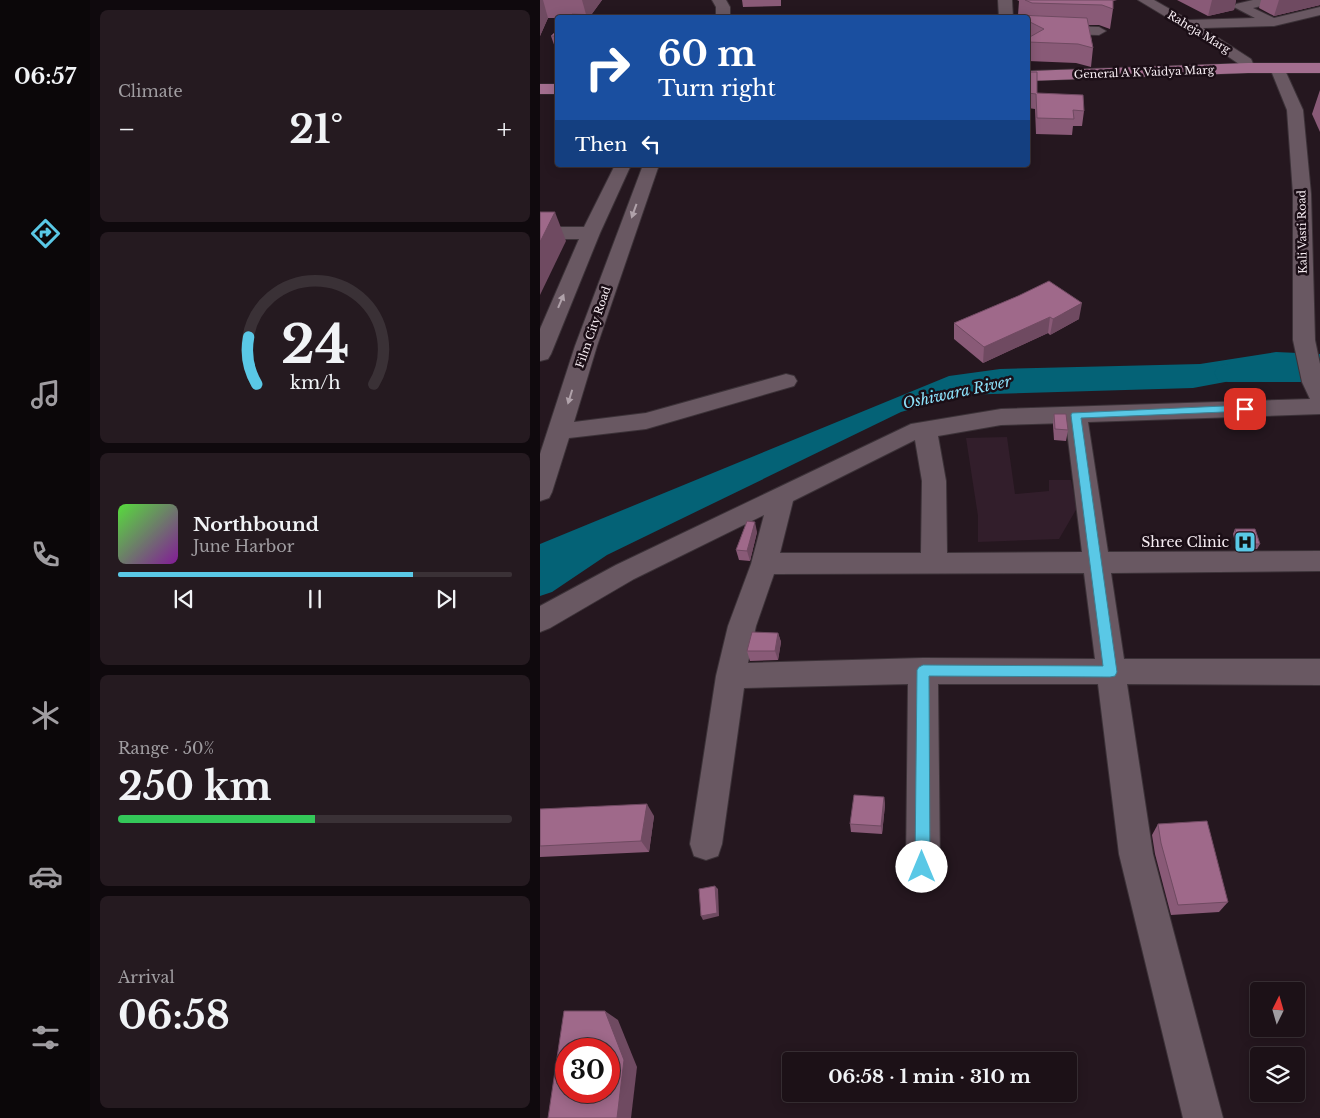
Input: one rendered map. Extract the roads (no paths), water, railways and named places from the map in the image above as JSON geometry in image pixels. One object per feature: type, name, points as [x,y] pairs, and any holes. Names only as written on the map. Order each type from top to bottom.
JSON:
[{"type":"main road","name":"General A K Vaidya Marg","points":[[1030,76],[1254,68],[1320,73]]},
{"type":"main road","name":"General A K Vaidya Marg","points":[[1278,69],[1320,68]]},
{"type":"main road","points":[[540,81],[555,81]]},
{"type":"main road","points":[[540,89],[555,89]]},
{"type":"street","points":[[1005,0],[1006,15]]},
{"type":"street","name":"Raheja Marg","points":[[1145,0],[1187,24],[1254,68]]},
{"type":"street","points":[[1172,0],[1207,20],[1268,0]]},
{"type":"street","points":[[1228,0],[1274,22]]},
{"type":"street","points":[[1187,24],[1274,22],[1320,11]]},
{"type":"street","points":[[1030,29],[1099,31]]},
{"type":"street","name":"Kali Vasti Road","points":[[1278,69],[1295,110],[1311,195],[1304,340],[1317,390]]},
{"type":"street","points":[[586,346],[541,349],[591,233],[622,167]]},
{"type":"street","name":"Film City Road","points":[[540,492],[586,346],[650,167]]},
{"type":"street","points":[[540,233],[591,233]]},
{"type":"street","points":[[559,431],[600,428],[646,421],[786,381]]},
{"type":"street","points":[[540,620],[625,572],[910,432],[1001,417],[1320,406]]},
{"type":"street","points":[[1076,415],[1136,854],[1203,1118]]},
{"type":"street","points":[[925,430],[934,481],[934,563]]},
{"type":"street","points":[[706,844],[731,676],[742,626],[764,564],[782,495]]},
{"type":"street","points":[[764,564],[1320,561]]},
{"type":"street","points":[[731,676],[923,670],[1320,672]]},
{"type":"street","points":[[922,867],[923,670]]},
{"type":"water","points":[[1276,352],[1320,354],[1320,375],[1279,372],[1193,388],[959,395],[901,412],[607,555],[552,592],[540,596],[540,544],[949,376],[1000,369],[1200,364]]},
{"type":"waterway","name":"Oshiwara River","points":[[1228,373],[1320,373]]},
{"type":"place","name":"Shree Clinic","points":[[1245,542]]}]
